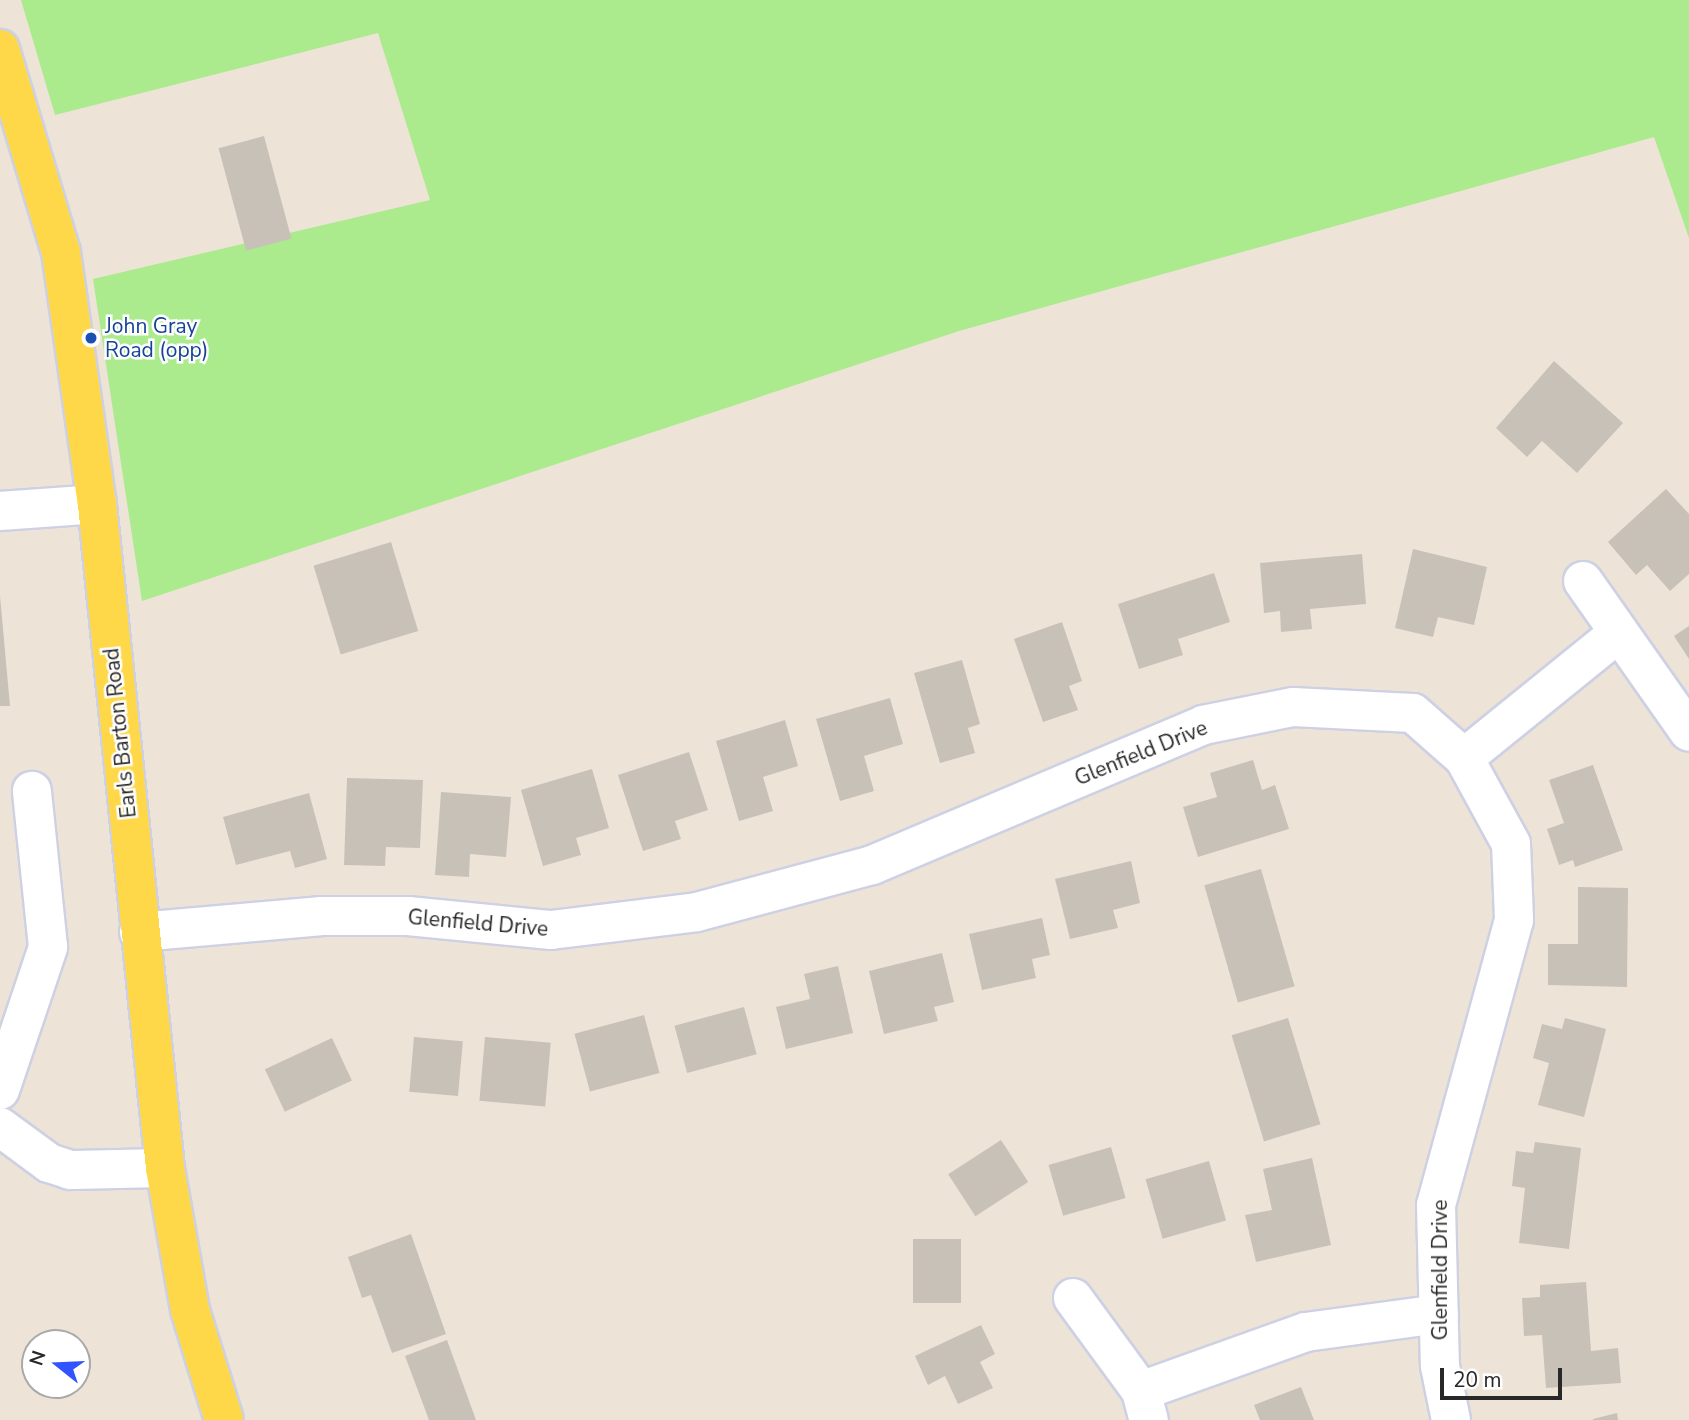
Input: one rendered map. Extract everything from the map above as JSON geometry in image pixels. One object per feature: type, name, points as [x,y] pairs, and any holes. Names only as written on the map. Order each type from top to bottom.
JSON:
[{"type":"main road","name":"Earls Barton Road","points":[[0,49],[61,252],[97,505],[165,1168],[190,1310],[224,1420]]},
{"type":"street","points":[[0,511],[97,505]]},
{"type":"street","points":[[1583,581],[1617,634],[1689,732]]},
{"type":"street","points":[[1464,758],[1617,634]]},
{"type":"street","name":"Glenfield Drive","points":[[139,932],[322,916],[408,916],[551,930],[697,912],[872,865],[1203,725],[1293,707],[1413,713],[1464,758],[1511,844],[1514,920],[1436,1205],[1440,1366],[1451,1420]]},
{"type":"street","points":[[0,1090],[48,947],[32,791]]},
{"type":"street","points":[[0,1127],[49,1163],[70,1170],[165,1168]]},
{"type":"street","points":[[1073,1298],[1145,1406],[1306,1332],[1439,1314]]},
{"type":"green space","points":[[21,0],[1689,0],[1689,238],[1654,137],[959,331],[142,601],[93,279],[430,200],[378,33],[55,115]]},
{"type":"building","points":[[264,136],[291,238],[246,251],[219,148]]},
{"type":"building","points":[[1554,361],[1623,423],[1577,473],[1542,441],[1527,457],[1496,428]]},
{"type":"building","points":[[1666,489],[1689,514],[1689,574],[1670,591],[1647,565],[1636,575],[1608,542]]},
{"type":"building","points":[[391,542],[418,631],[341,655],[314,566]]},
{"type":"building","points":[[1413,549],[1487,567],[1474,625],[1438,617],[1433,637],[1395,628]]},
{"type":"building","points":[[1362,554],[1366,604],[1310,609],[1312,629],[1281,632],[1280,611],[1264,613],[1260,563]]},
{"type":"building","points":[[1214,573],[1230,622],[1178,639],[1183,655],[1139,669],[1118,604]]},
{"type":"building","points":[[0,596],[10,706],[0,706]]},
{"type":"building","points":[[1062,622],[1082,681],[1069,686],[1078,710],[1043,722],[1014,639]]},
{"type":"building","points":[[1689,626],[1689,659],[1674,636]]},
{"type":"building","points":[[962,660],[980,724],[968,728],[975,753],[940,763],[914,673]]},
{"type":"building","points":[[890,698],[903,744],[864,756],[874,791],[840,801],[816,719]]},
{"type":"building","points":[[785,720],[798,766],[763,777],[773,811],[739,821],[716,741]]},
{"type":"building","points":[[689,752],[708,810],[675,821],[681,839],[643,851],[618,775]]},
{"type":"building","points":[[1253,760],[1262,790],[1275,785],[1289,829],[1198,857],[1183,807],[1217,797],[1210,773]]},
{"type":"building","points":[[1593,765],[1623,850],[1575,867],[1573,860],[1559,865],[1547,829],[1564,823],[1549,780]]},
{"type":"building","points":[[592,769],[609,828],[576,838],[581,855],[543,866],[521,790]]},
{"type":"building","points":[[347,778],[423,780],[420,848],[386,847],[385,866],[344,865]]},
{"type":"building","points":[[441,792],[511,797],[506,857],[470,854],[469,877],[435,875]]},
{"type":"building","points":[[309,793],[327,859],[295,868],[290,851],[236,865],[223,817]]},
{"type":"building","points":[[1131,861],[1140,903],[1113,910],[1118,928],[1070,939],[1055,879]]},
{"type":"building","points":[[1261,869],[1295,986],[1238,1003],[1204,885]]},
{"type":"building","points":[[1578,887],[1628,888],[1627,987],[1548,985],[1548,944],[1578,944]]},
{"type":"building","points":[[1042,918],[1050,955],[1032,959],[1036,978],[982,990],[969,934]]},
{"type":"building","points":[[942,953],[954,1002],[934,1007],[938,1021],[884,1034],[869,971]]},
{"type":"building","points":[[838,966],[853,1033],[786,1049],[776,1007],[810,999],[804,974]]},
{"type":"building","points":[[744,1007],[757,1054],[687,1073],[674,1026]]},
{"type":"building","points":[[644,1015],[660,1073],[590,1092],[574,1034]]},
{"type":"building","points":[[1288,1018],[1320,1124],[1264,1141],[1232,1035]]},
{"type":"building","points":[[1565,1018],[1606,1029],[1584,1117],[1538,1105],[1549,1063],[1533,1058],[1542,1024],[1562,1029]]},
{"type":"building","points":[[414,1037],[463,1041],[458,1096],[409,1092]]},
{"type":"building","points":[[485,1037],[551,1043],[545,1107],[479,1101]]},
{"type":"building","points":[[332,1038],[352,1081],[285,1112],[265,1069]]},
{"type":"building","points":[[1001,1140],[1028,1182],[975,1216],[948,1174]]},
{"type":"building","points":[[1535,1142],[1581,1148],[1569,1249],[1519,1243],[1525,1188],[1512,1186],[1516,1151],[1533,1153]]},
{"type":"building","points":[[1111,1147],[1126,1198],[1063,1216],[1049,1165]]},
{"type":"building","points":[[1312,1158],[1331,1245],[1256,1262],[1245,1215],[1272,1210],[1263,1169]]},
{"type":"building","points":[[1209,1161],[1226,1221],[1163,1239],[1146,1179]]},
{"type":"building","points":[[411,1234],[446,1334],[392,1353],[371,1295],[362,1298],[348,1257]]},
{"type":"building","points":[[913,1239],[961,1239],[961,1303],[913,1303]]},
{"type":"building","points":[[1586,1282],[1591,1351],[1618,1348],[1621,1383],[1546,1388],[1542,1335],[1524,1336],[1522,1298],[1540,1297],[1540,1285]]},
{"type":"building","points":[[981,1325],[995,1354],[980,1362],[993,1388],[958,1404],[945,1376],[928,1385],[915,1356]]},
{"type":"building","points":[[447,1340],[476,1420],[429,1420],[405,1356]]},
{"type":"building","points":[[1301,1387],[1314,1420],[1260,1420],[1254,1405]]},
{"type":"building","points":[[1617,1413],[1618,1420],[1593,1420],[1593,1419]]},
{"type":"place","name":"John Gray Road (opp)","points":[[91,338]]}]
